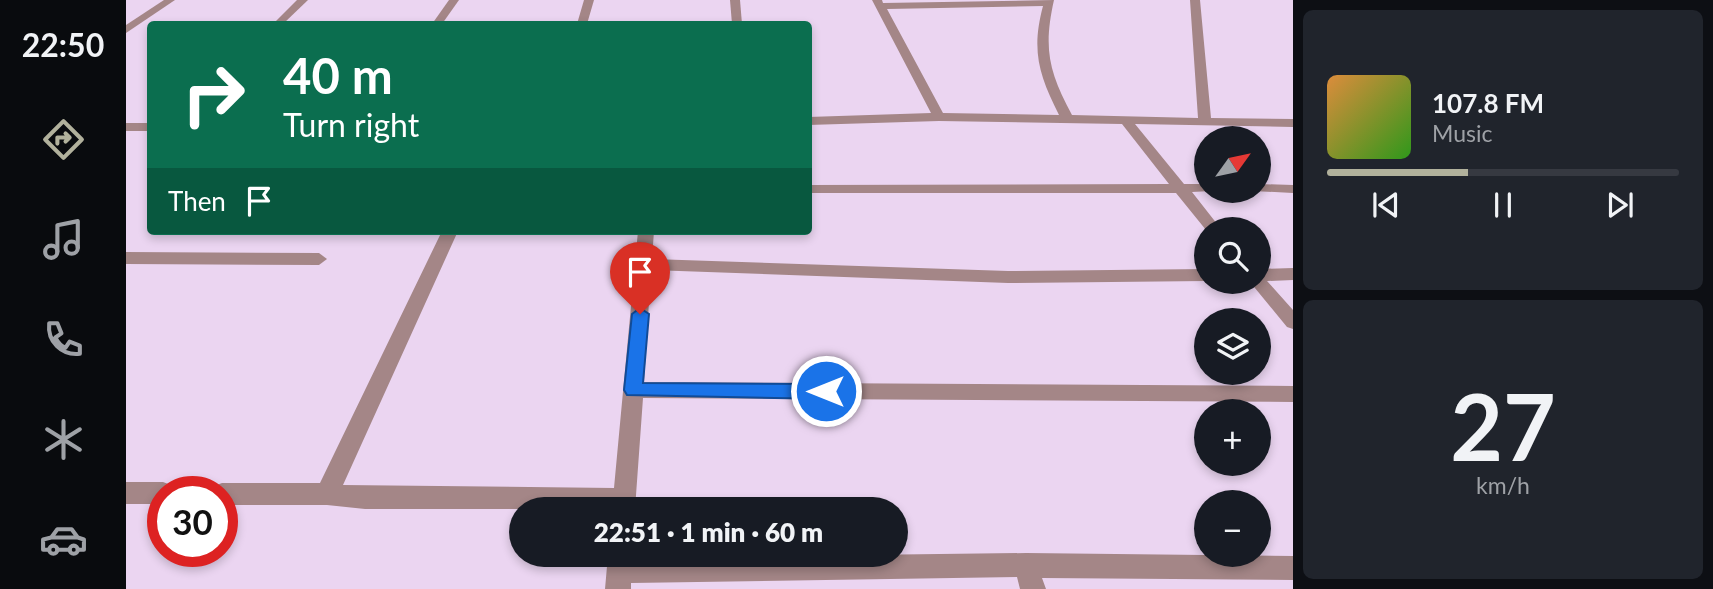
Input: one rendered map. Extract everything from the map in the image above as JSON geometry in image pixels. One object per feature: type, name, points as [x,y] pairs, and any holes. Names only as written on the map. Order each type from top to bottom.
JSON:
[{"type":"street","points":[[126,30],[170,0]]},
{"type":"street","points":[[281,21],[303,0]]},
{"type":"street","points":[[439,21],[454,0]]},
{"type":"street","points":[[583,21],[589,0]]},
{"type":"street","points":[[735,0],[737,21]]},
{"type":"street","points":[[1195,0],[1205,121]]},
{"type":"street","points":[[939,117],[878,3],[1048,1],[1040,44],[1041,63],[1068,120]]},
{"type":"street","points":[[812,121],[939,117],[1293,123]]},
{"type":"street","points":[[1126,121],[1202,217]]},
{"type":"street","points":[[126,127],[147,127]]},
{"type":"street","points":[[812,190],[1194,188]]},
{"type":"street","points":[[1271,188],[1293,189]]},
{"type":"street","points":[[327,494],[448,235]]},
{"type":"street","points":[[625,497],[646,235]]},
{"type":"street","points":[[126,258],[319,259]]},
{"type":"street","points":[[645,264],[1009,277],[1194,275]]},
{"type":"street","points":[[1271,275],[1293,274]]},
{"type":"street","points":[[1269,294],[1293,322]]},
{"type":"street","points":[[634,390],[1293,394]]},
{"type":"street","points":[[126,493],[147,493]]},
{"type":"street","points":[[238,494],[327,494],[365,498],[509,501]]},
{"type":"street","points":[[619,572],[1026,565],[1293,568]]},
{"type":"street","points":[[1026,565],[1033,589]]},
{"type":"route","points":[[640,314],[634,390],[826,391]]}]
